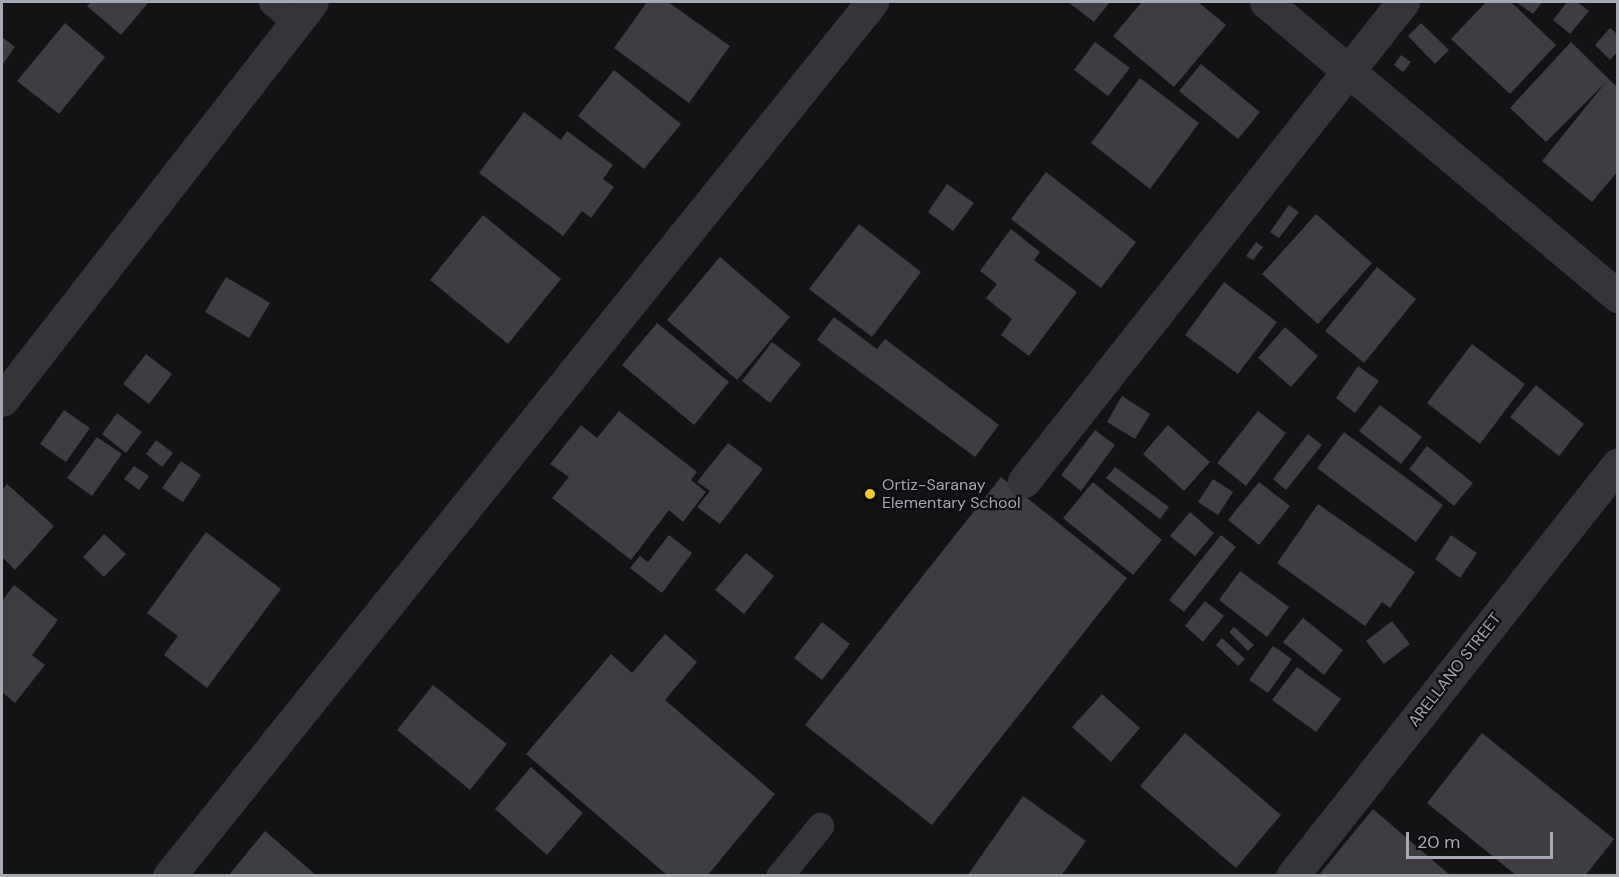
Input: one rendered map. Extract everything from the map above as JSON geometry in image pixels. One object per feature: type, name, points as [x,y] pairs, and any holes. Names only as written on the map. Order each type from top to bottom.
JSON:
[{"type":"street","points":[[169,876],[872,2]]},
{"type":"street","points":[[1266,2],[1617,296]]},
{"type":"street","points":[[1024,481],[1403,2]]},
{"type":"street","points":[[2,400],[293,8]]},
{"type":"street","name":"ARELLANO STREET","points":[[1292,876],[1617,464]]},
{"type":"lane","points":[[779,876],[820,826]]},
{"type":"building","points":[[91,2],[149,2],[121,35],[87,6]]},
{"type":"building","points":[[647,2],[668,2],[730,46],[689,103],[614,48]]},
{"type":"building","points":[[1068,2],[1110,2],[1094,22]]},
{"type":"building","points":[[1142,2],[1198,2],[1226,25],[1174,87],[1113,36]]},
{"type":"building","points":[[1486,2],[1511,2],[1556,45],[1510,94],[1451,39]]},
{"type":"building","points":[[1516,2],[1542,2],[1533,14]]},
{"type":"building","points":[[1567,2],[1577,2],[1589,11],[1570,34],[1553,20]]},
{"type":"building","points":[[65,23],[105,57],[59,114],[17,81]]},
{"type":"building","points":[[1421,23],[1449,50],[1435,64],[1408,36]]},
{"type":"building","points":[[1610,28],[1618,35],[1618,51],[1610,60],[1595,45]]},
{"type":"building","points":[[2,37],[15,47],[2,65]]},
{"type":"building","points":[[1095,42],[1130,68],[1108,96],[1074,70]]},
{"type":"building","points":[[1571,42],[1618,88],[1618,171],[1592,202],[1542,161],[1606,82],[1546,142],[1510,108]]},
{"type":"building","points":[[1401,55],[1411,62],[1403,72],[1394,65]]},
{"type":"building","points":[[1201,64],[1260,112],[1238,139],[1179,91]]},
{"type":"building","points":[[614,70],[681,124],[644,169],[578,116]]},
{"type":"building","points":[[1140,78],[1199,123],[1150,189],[1091,143]]},
{"type":"building","points":[[524,112],[561,140],[567,131],[613,165],[603,179],[614,187],[591,218],[582,211],[563,236],[479,173]]},
{"type":"building","points":[[1046,172],[1136,242],[1101,288],[1011,219]]},
{"type":"building","points":[[947,184],[974,203],[953,231],[928,212]]},
{"type":"building","points":[[1289,205],[1299,212],[1279,238],[1270,232]]},
{"type":"building","points":[[1316,214],[1372,263],[1318,324],[1262,274]]},
{"type":"building","points":[[483,215],[561,279],[508,344],[430,280]]},
{"type":"building","points":[[859,224],[921,272],[872,337],[809,289]]},
{"type":"building","points":[[1011,229],[1040,252],[1034,260],[1077,292],[1029,356],[1001,335],[1012,319],[986,298],[997,284],[980,271]]},
{"type":"building","points":[[1256,242],[1263,247],[1253,260],[1246,256]]},
{"type":"building","points":[[720,257],[790,317],[737,380],[667,320]]},
{"type":"building","points":[[1377,267],[1416,299],[1364,363],[1325,331]]},
{"type":"building","points":[[226,277],[270,303],[249,338],[205,312]]},
{"type":"building","points":[[1224,282],[1277,322],[1238,374],[1185,335]]},
{"type":"building","points":[[834,317],[877,349],[885,339],[999,425],[975,457],[817,340]]},
{"type":"building","points":[[657,323],[729,382],[694,425],[622,365]]},
{"type":"building","points":[[1285,327],[1318,356],[1291,387],[1258,358]]},
{"type":"building","points":[[772,342],[801,364],[770,403],[742,381]]},
{"type":"building","points":[[1472,344],[1525,384],[1480,444],[1427,403]]},
{"type":"building","points":[[146,354],[172,374],[149,404],[123,384]]},
{"type":"building","points":[[1358,366],[1379,381],[1355,413],[1336,398]]},
{"type":"building","points":[[1536,385],[1584,424],[1559,456],[1510,417]]},
{"type":"building","points":[[1122,396],[1150,414],[1135,439],[1107,422]]},
{"type":"building","points":[[1380,405],[1422,437],[1401,464],[1359,431]]},
{"type":"building","points":[[64,410],[90,428],[66,462],[40,444]]},
{"type":"building","points":[[619,411],[697,472],[691,480],[706,492],[683,522],[669,510],[631,560],[552,498],[569,477],[550,464],[581,425],[597,438]]},
{"type":"building","points":[[1258,411],[1286,433],[1246,486],[1217,463]]},
{"type":"building","points":[[117,413],[142,432],[126,453],[102,434]]},
{"type":"building","points":[[1168,425],[1210,462],[1184,491],[1143,454]]},
{"type":"building","points":[[1095,430],[1115,445],[1081,491],[1061,475]]},
{"type":"building","points":[[1344,432],[1443,505],[1416,542],[1317,468]]},
{"type":"building","points":[[1308,434],[1322,445],[1286,490],[1273,479]]},
{"type":"building","points":[[97,437],[122,454],[92,496],[67,478]]},
{"type":"building","points":[[156,440],[173,453],[162,467],[146,454]]},
{"type":"building","points":[[728,443],[763,469],[720,524],[697,507],[710,491],[697,482]]},
{"type":"building","points":[[1427,446],[1473,483],[1454,506],[1409,469]]},
{"type":"building","points":[[181,461],[201,475],[183,502],[162,488]]},
{"type":"building","points":[[134,466],[149,476],[139,490],[124,479]]},
{"type":"building","points":[[1115,467],[1169,507],[1160,519],[1106,478]]},
{"type":"building","points":[[1001,477],[1127,578],[932,825],[805,725]]},
{"type":"building","points":[[1213,479],[1233,492],[1218,515],[1198,502]]},
{"type":"building","points":[[1093,482],[1162,540],[1133,575],[1063,518]]},
{"type":"building","points":[[1259,482],[1290,506],[1259,545],[1228,520]]},
{"type":"building","points":[[7,484],[54,526],[15,570],[2,557],[2,490]]},
{"type":"building","points":[[1318,504],[1415,572],[1390,608],[1382,602],[1365,626],[1277,563]]},
{"type":"building","points":[[1190,512],[1214,533],[1195,556],[1170,536]]},
{"type":"building","points":[[206,532],[281,589],[207,688],[164,655],[178,636],[147,613]]},
{"type":"building","points":[[104,534],[126,554],[104,577],[83,557]]},
{"type":"building","points":[[669,535],[692,553],[662,593],[630,568],[640,556],[648,562]]},
{"type":"building","points":[[1221,535],[1236,547],[1184,612],[1169,600]]},
{"type":"building","points":[[1451,535],[1477,553],[1460,578],[1435,559]]},
{"type":"building","points":[[746,553],[774,576],[744,614],[715,590]]},
{"type":"building","points":[[1240,571],[1289,607],[1267,637],[1219,600]]},
{"type":"building","points":[[14,585],[58,620],[32,655],[45,665],[15,703],[2,692],[2,601]]},
{"type":"building","points":[[1205,601],[1224,616],[1203,642],[1185,626]]},
{"type":"building","points":[[1303,618],[1343,650],[1324,675],[1283,642]]},
{"type":"building","points":[[1392,621],[1410,644],[1384,664],[1366,641]]},
{"type":"building","points":[[822,622],[850,644],[822,680],[794,658]]},
{"type":"building","points":[[1234,627],[1254,645],[1248,651],[1229,632]]},
{"type":"building","points":[[665,634],[697,662],[665,700],[775,794],[707,876],[668,876],[526,754],[611,654],[632,673]]},
{"type":"building","points":[[1222,638],[1245,659],[1238,666],[1216,645]]},
{"type":"building","points":[[1273,646],[1292,659],[1268,693],[1249,680]]},
{"type":"building","points":[[1297,667],[1341,699],[1316,732],[1272,700]]},
{"type":"building","points":[[433,685],[507,744],[470,790],[397,730]]},
{"type":"building","points":[[1102,694],[1140,728],[1111,762],[1072,727]]},
{"type":"building","points":[[1185,733],[1281,815],[1236,868],[1140,786]]},
{"type":"building","points":[[1482,733],[1614,839],[1585,876],[1517,876],[1427,803]]},
{"type":"building","points":[[531,767],[583,813],[547,855],[495,809]]},
{"type":"building","points":[[1023,796],[1086,841],[1061,876],[967,876]]},
{"type":"building","points":[[1373,809],[1451,876],[1318,876]]},
{"type":"building","points":[[265,831],[317,876],[228,876]]},
{"type":"place","name":"Ortiz-Saranay Elementary School","points":[[870,494]]}]
